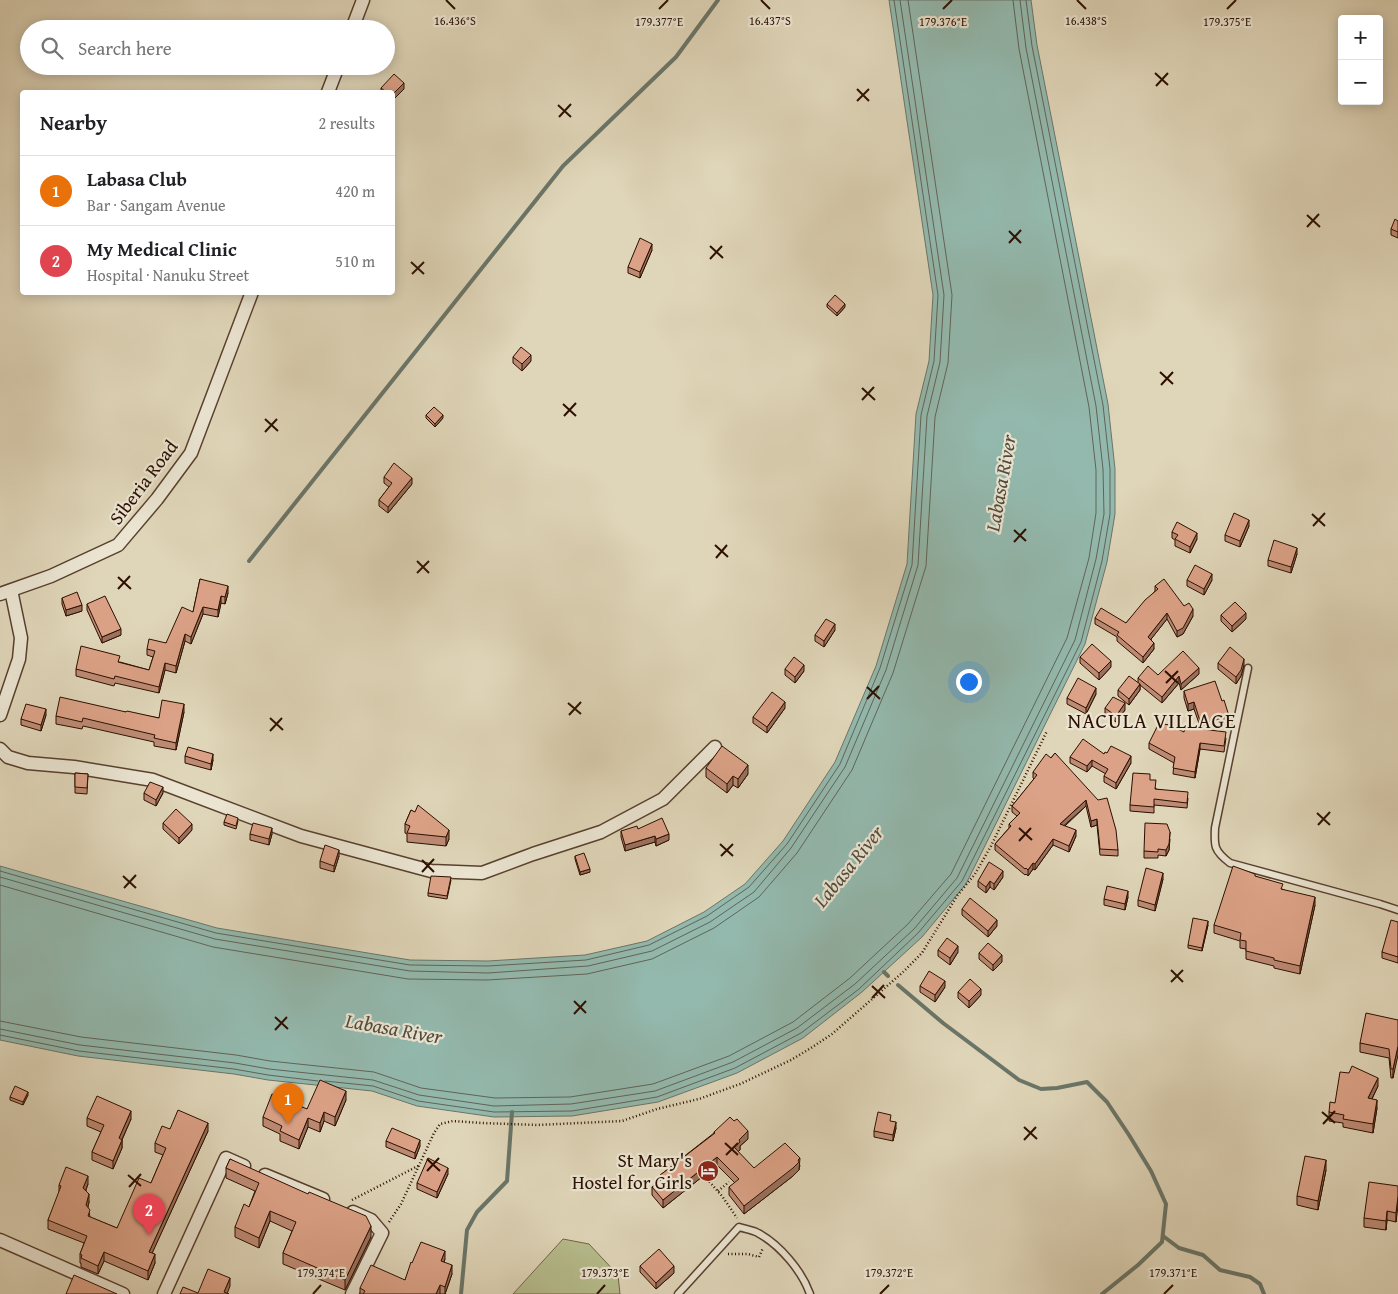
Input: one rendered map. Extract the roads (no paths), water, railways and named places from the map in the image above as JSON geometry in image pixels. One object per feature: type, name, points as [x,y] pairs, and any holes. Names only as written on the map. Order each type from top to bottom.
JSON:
[{"type":"street","points":[[355,20],[363,0]]},
{"type":"street","points":[[329,90],[335,75]]},
{"type":"street","name":"Siberia Road","points":[[6,592],[51,576],[118,545],[157,499],[191,453],[251,295]]},
{"type":"street","points":[[0,715],[19,659],[21,638],[6,592]]},
{"type":"street","points":[[0,749],[8,757],[28,763],[74,767],[153,780],[301,836],[431,871],[482,874],[533,854],[601,832],[663,799],[715,747]]},
{"type":"street","points":[[164,1294],[226,1158],[371,1220],[382,1233],[352,1294]]},
{"type":"street","points":[[0,1240],[123,1294]]},
{"type":"lane","points":[[1248,668],[1215,828],[1214,847],[1221,857],[1230,863],[1398,910]]},
{"type":"lane","points":[[678,1294],[739,1227],[758,1233],[783,1252],[806,1285],[810,1294]]},
{"type":"water","name":"Labasa River","points":[[889,0],[1031,0],[1037,45],[1108,404],[1115,469],[1115,514],[1107,562],[1085,644],[966,884],[922,937],[862,992],[803,1038],[737,1073],[658,1102],[572,1116],[494,1117],[417,1106],[372,1091],[78,1056],[0,1040],[0,866],[217,928],[410,960],[488,961],[585,955],[647,941],[704,912],[745,884],[783,841],[835,762],[876,666],[907,564],[916,414],[929,361],[933,295]]},
{"type":"waterway","points":[[249,561],[563,166],[676,57],[718,0]]},
{"type":"waterway","points":[[884,972],[888,976]]},
{"type":"waterway","points":[[898,985],[943,1023],[1019,1080],[1041,1089],[1087,1082],[1107,1102],[1129,1135],[1151,1171],[1166,1204],[1162,1242],[1138,1265],[1102,1294]]},
{"type":"waterway","points":[[461,1294],[467,1230],[477,1212],[507,1181],[512,1112]]},
{"type":"waterway","points":[[1163,1236],[1179,1248],[1203,1255],[1220,1270],[1250,1277],[1260,1284],[1264,1294]]},
{"type":"place","name":"Labasa Club","points":[[288,1124]]},
{"type":"place","name":"St Mary's Hostel for Girls","points":[[708,1171]]},
{"type":"place","name":"My Medical Clinic","points":[[149,1235]]},
{"type":"district","name":"NACULA VILLAGE","points":[[1152,720]]}]
